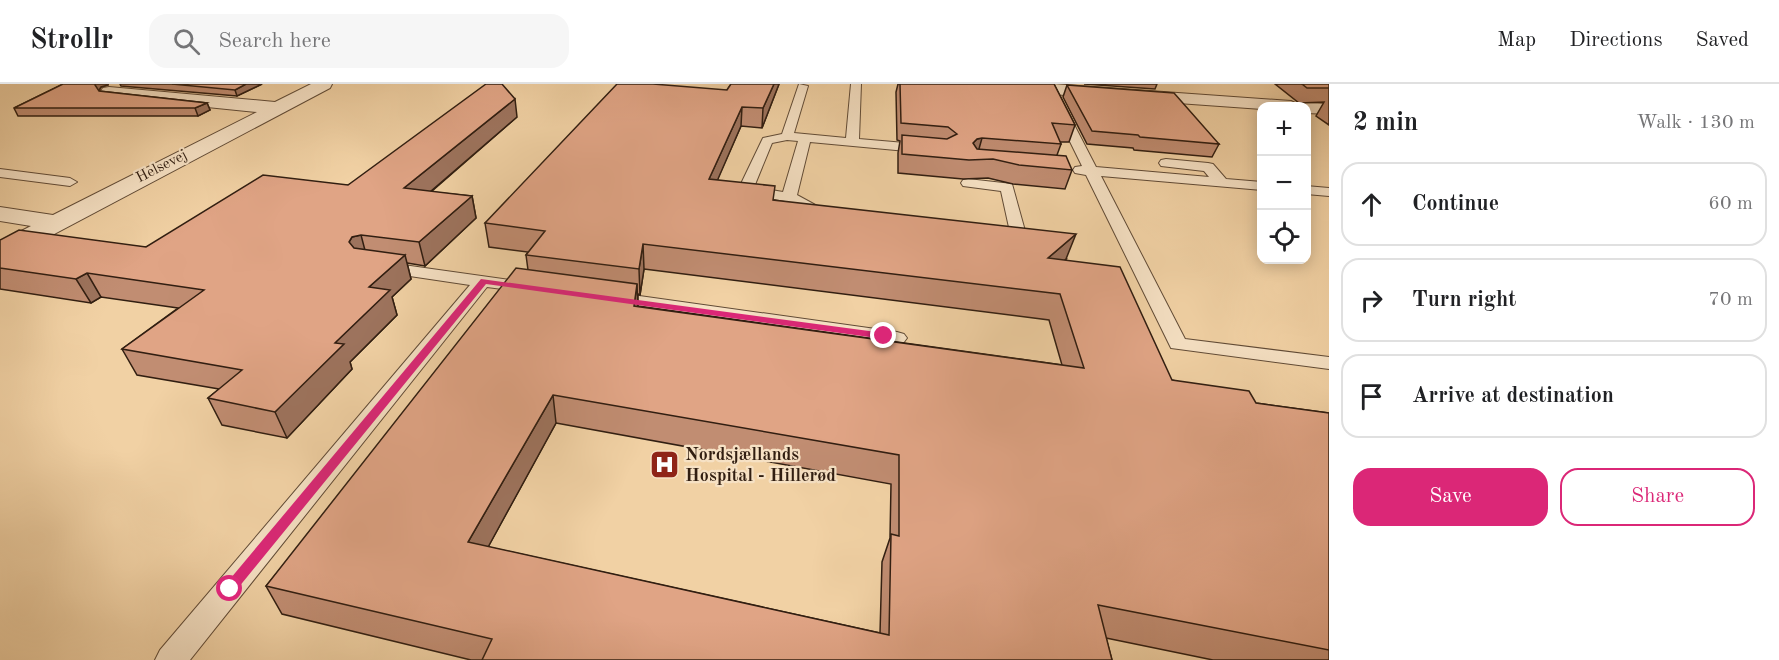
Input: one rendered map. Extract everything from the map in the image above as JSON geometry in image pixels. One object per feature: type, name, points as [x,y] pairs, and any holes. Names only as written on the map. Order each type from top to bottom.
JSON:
[{"type":"street","name":"Helsevej","points":[[0,252],[324,84]]},
{"type":"street","points":[[979,84],[1049,87],[1257,103]]},
{"type":"street","points":[[109,92],[276,108]]},
{"type":"street","points":[[1311,108],[1329,109]]},
{"type":"street","points":[[0,214],[56,223]]},
{"type":"lane","points":[[852,143],[856,84]]},
{"type":"lane","points":[[787,136],[804,86]]},
{"type":"lane","points":[[1049,87],[1178,344],[1329,363]]},
{"type":"lane","points":[[843,218],[820,215],[789,197],[745,190],[767,141],[787,136],[943,151]]},
{"type":"lane","points":[[789,197],[805,138]]},
{"type":"lane","points":[[1166,163],[1208,167],[1222,183]]},
{"type":"lane","points":[[1067,169],[1257,186]]},
{"type":"lane","points":[[0,173],[70,182]]},
{"type":"lane","points":[[968,183],[1007,187],[1019,238],[984,234]]},
{"type":"lane","points":[[1311,190],[1329,192]]},
{"type":"lane","points":[[367,265],[547,290]]},
{"type":"lane","points":[[171,660],[483,281]]},
{"type":"lane","points":[[591,296],[897,338]]},
{"type":"building","points":[[63,84],[95,84],[99,91],[207,103],[195,108],[14,108]]},
{"type":"building","points":[[172,84],[246,84],[235,90]]},
{"type":"building","points":[[486,84],[502,84],[515,99],[404,188],[472,196],[419,242],[361,235],[352,237],[349,242],[354,248],[405,255],[369,287],[390,290],[335,343],[344,344],[275,412],[208,398],[242,370],[122,349],[204,290],[87,273],[76,279],[0,268],[0,240],[19,230],[146,247],[263,175],[348,185]]},
{"type":"building","points":[[617,84],[653,84],[727,90],[731,84],[774,84],[763,108],[742,107],[709,179],[775,186],[773,200],[1076,234],[1048,258],[1120,267],[1172,380],[1249,391],[1256,403],[1329,413],[1329,650],[1098,605],[1112,660],[482,660],[492,639],[266,586],[516,268],[637,284],[634,306],[1084,368],[1060,294],[643,244],[639,269],[526,255],[545,231],[485,223]],"holes":[[[553,395],[899,455],[899,536],[891,534],[889,635],[468,542]]]},
{"type":"building","points":[[900,84],[1054,84],[1075,125],[1052,123],[1061,144],[982,138],[973,143],[977,149],[1066,156],[1072,170],[1019,165],[993,159],[969,160],[902,154],[902,135],[947,139],[957,134],[948,127],[901,123]]},
{"type":"building","points":[[1302,84],[1329,84],[1329,88],[1307,88]]},
{"type":"building","points":[[1067,85],[1174,93],[1219,144],[1092,131]]},
{"type":"place","name":"Nordsjællands Hospital - Hillerød","points":[[664,465]]},
{"type":"route","points":[[230,589],[483,281],[884,336]]}]
